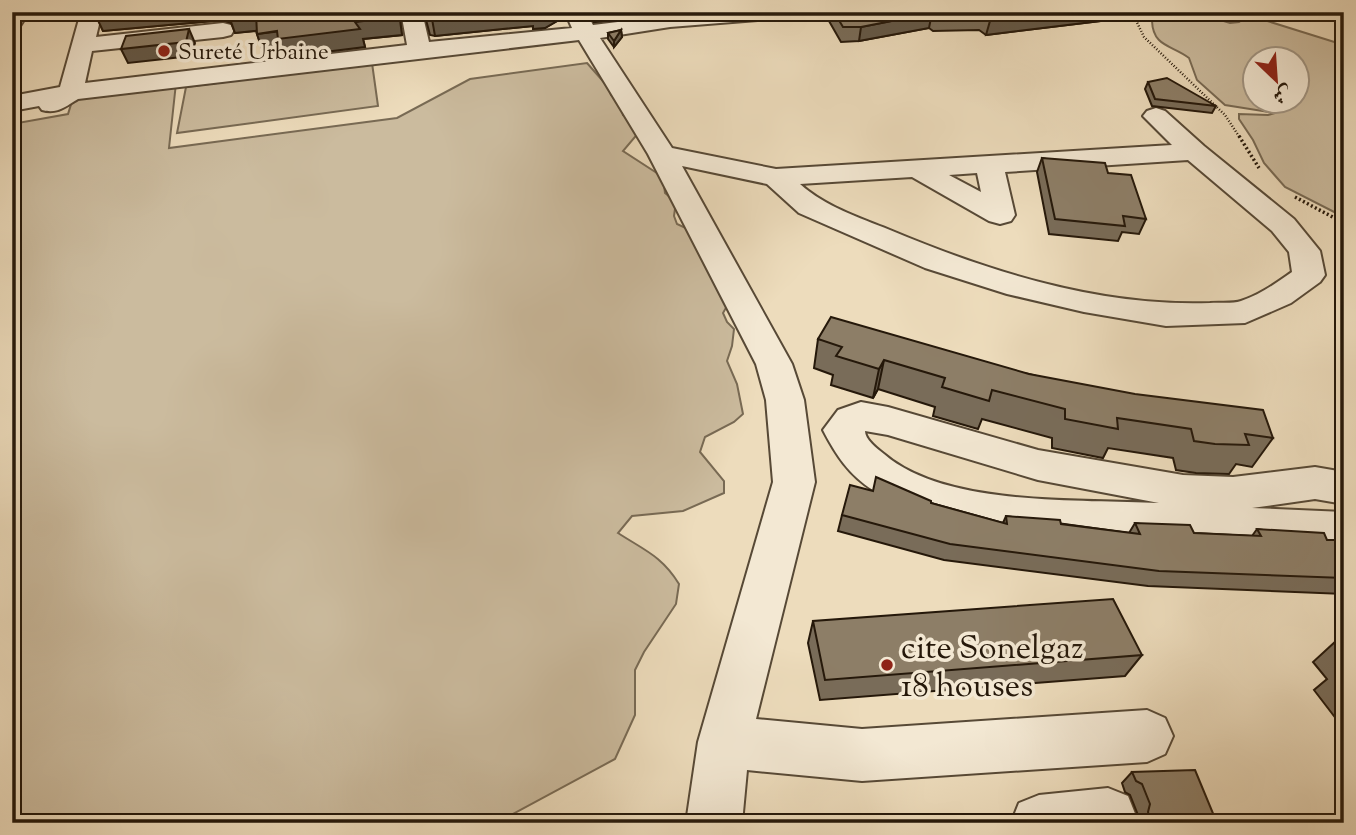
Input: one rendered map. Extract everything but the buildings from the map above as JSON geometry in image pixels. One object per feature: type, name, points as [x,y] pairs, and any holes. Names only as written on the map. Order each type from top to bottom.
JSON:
[{"type":"street","points":[[12,120],[45,110],[73,80],[92,12]]},
{"type":"street","points":[[411,12],[419,50]]},
{"type":"street","points":[[12,104],[73,80],[220,74],[419,50],[580,23],[783,12]]},
{"type":"street","points":[[82,46],[223,21],[220,74]]},
{"type":"street","points":[[580,23],[662,154],[774,364],[785,400],[794,482],[724,742],[714,823]]},
{"type":"street","points":[[50,73],[73,80]]},
{"type":"street","points":[[776,177],[809,207],[936,261],[1019,287],[1084,302],[1166,315],[1245,312],[1279,296],[1309,275],[1304,251],[1283,225],[1194,152],[1156,116]]},
{"type":"street","points":[[662,154],[776,177],[1194,152]]},
{"type":"street","points":[[916,169],[1000,215],[989,164]]},
{"type":"street","points":[[1344,488],[1315,483],[1233,493],[1183,491],[1038,465],[888,421],[861,416],[852,420],[843,430],[849,447],[868,467],[906,488],[952,504],[1010,512],[1344,530]]},
{"type":"street","points":[[724,742],[862,755],[1147,736]]},
{"type":"street","points":[[1039,823],[1108,816]]},
{"type":"path","points":[[1132,12],[1144,37],[1225,115],[1264,175]]},
{"type":"path","points":[[1288,193],[1344,223]]},
{"type":"shaded area","points":[[1158,12],[1207,12],[1210,17],[1230,23],[1239,22],[1248,15],[1344,45],[1344,217],[1285,187],[1264,163],[1239,119],[1239,114],[1310,116],[1310,46],[1240,46],[1240,107],[1225,105],[1197,80],[1189,58],[1160,41],[1153,30],[1152,21],[1160,16]]},
{"type":"shaded area","points":[[372,63],[378,106],[177,133],[186,87]]},
{"type":"shaded area","points":[[587,63],[621,104],[623,115],[632,119],[640,131],[623,151],[663,177],[665,193],[676,202],[674,216],[677,224],[690,230],[731,299],[723,313],[734,329],[727,361],[737,384],[743,414],[734,422],[705,437],[700,452],[724,481],[724,493],[683,511],[632,516],[618,533],[659,560],[679,584],[676,604],[635,670],[635,715],[615,759],[496,823],[12,823],[12,124],[68,114],[74,95],[176,83],[169,148],[397,118],[470,79]]},
{"type":"place","name":"Sureté Urbaine","points":[[164,51]]},
{"type":"place","name":"cite Sonelgaz 18 houses","points":[[887,665]]}]
